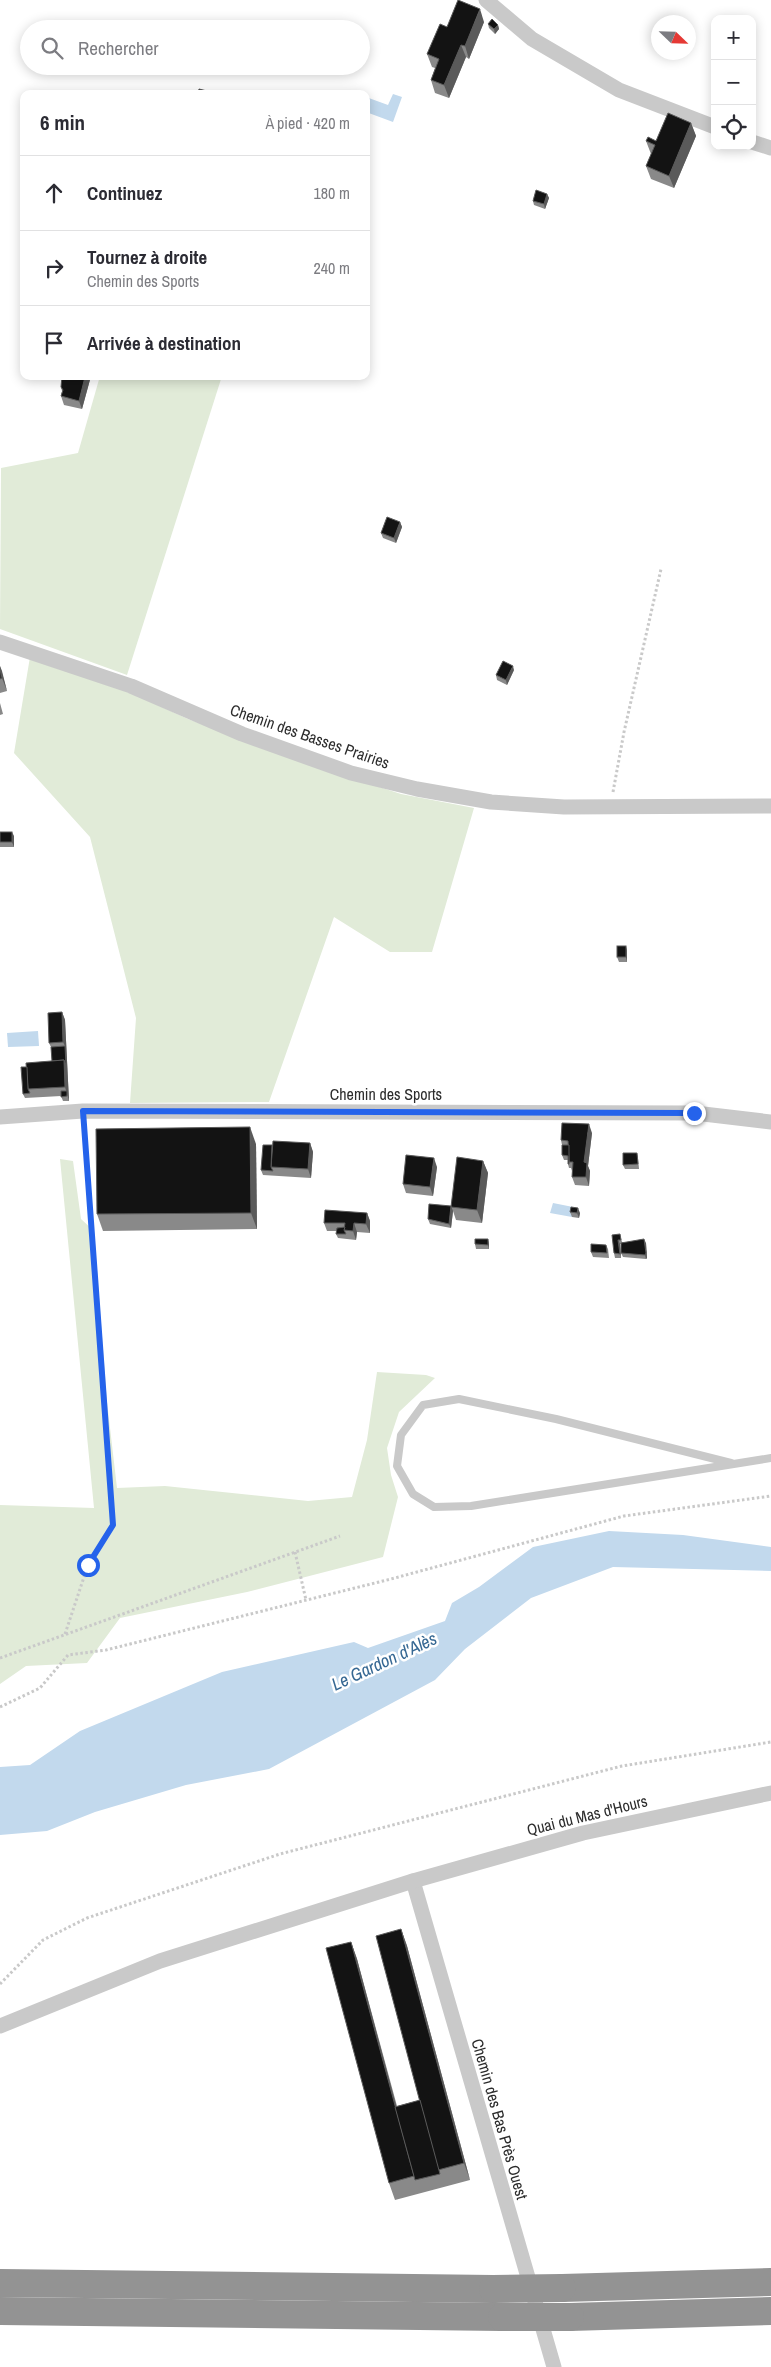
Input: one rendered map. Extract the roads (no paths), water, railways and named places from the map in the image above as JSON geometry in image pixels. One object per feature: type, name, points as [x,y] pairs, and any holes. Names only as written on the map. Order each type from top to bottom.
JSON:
[{"type":"highway","points":[[0,2283],[493,2289],[771,2282]]},
{"type":"highway","points":[[0,2311],[502,2317],[570,2317],[771,2311]]},
{"type":"street","points":[[486,0],[532,40],[619,90],[711,126]]},
{"type":"street","points":[[756,143],[771,148]]},
{"type":"street","name":"Chemin des Basses Prairies","points":[[0,642],[131,686],[242,734],[351,773],[417,789],[491,802],[564,807],[771,806]]},
{"type":"street","name":"Chemin des Sports","points":[[0,1117],[83,1111],[694,1113],[771,1122]]},
{"type":"street","name":"Quai du Mas d'Hours","points":[[0,2026],[160,1961],[413,1881],[583,1833],[771,1794]]},
{"type":"street","name":"Chemin des Bas Près Ouest","points":[[413,1881],[554,2367]]},
{"type":"lane","points":[[730,1462],[556,1419],[459,1399],[423,1405],[401,1435],[397,1466],[413,1494],[434,1507],[471,1506],[730,1462],[771,1458]]},
{"type":"water","points":[[393,94],[402,97],[393,122],[370,113],[370,98],[388,105]]},
{"type":"water","points":[[38,1031],[39,1046],[8,1047],[7,1033]]},
{"type":"water","points":[[553,1203],[573,1207],[572,1217],[550,1213]]},
{"type":"water","name":"Le Gardon d'Alès","points":[[609,1531],[683,1535],[771,1547],[771,1571],[613,1567],[531,1598],[465,1649],[435,1680],[269,1769],[186,1785],[95,1812],[47,1831],[0,1835],[0,1767],[30,1765],[80,1731],[222,1672],[354,1642],[368,1648],[445,1621],[452,1603],[479,1587],[533,1547]]}]
